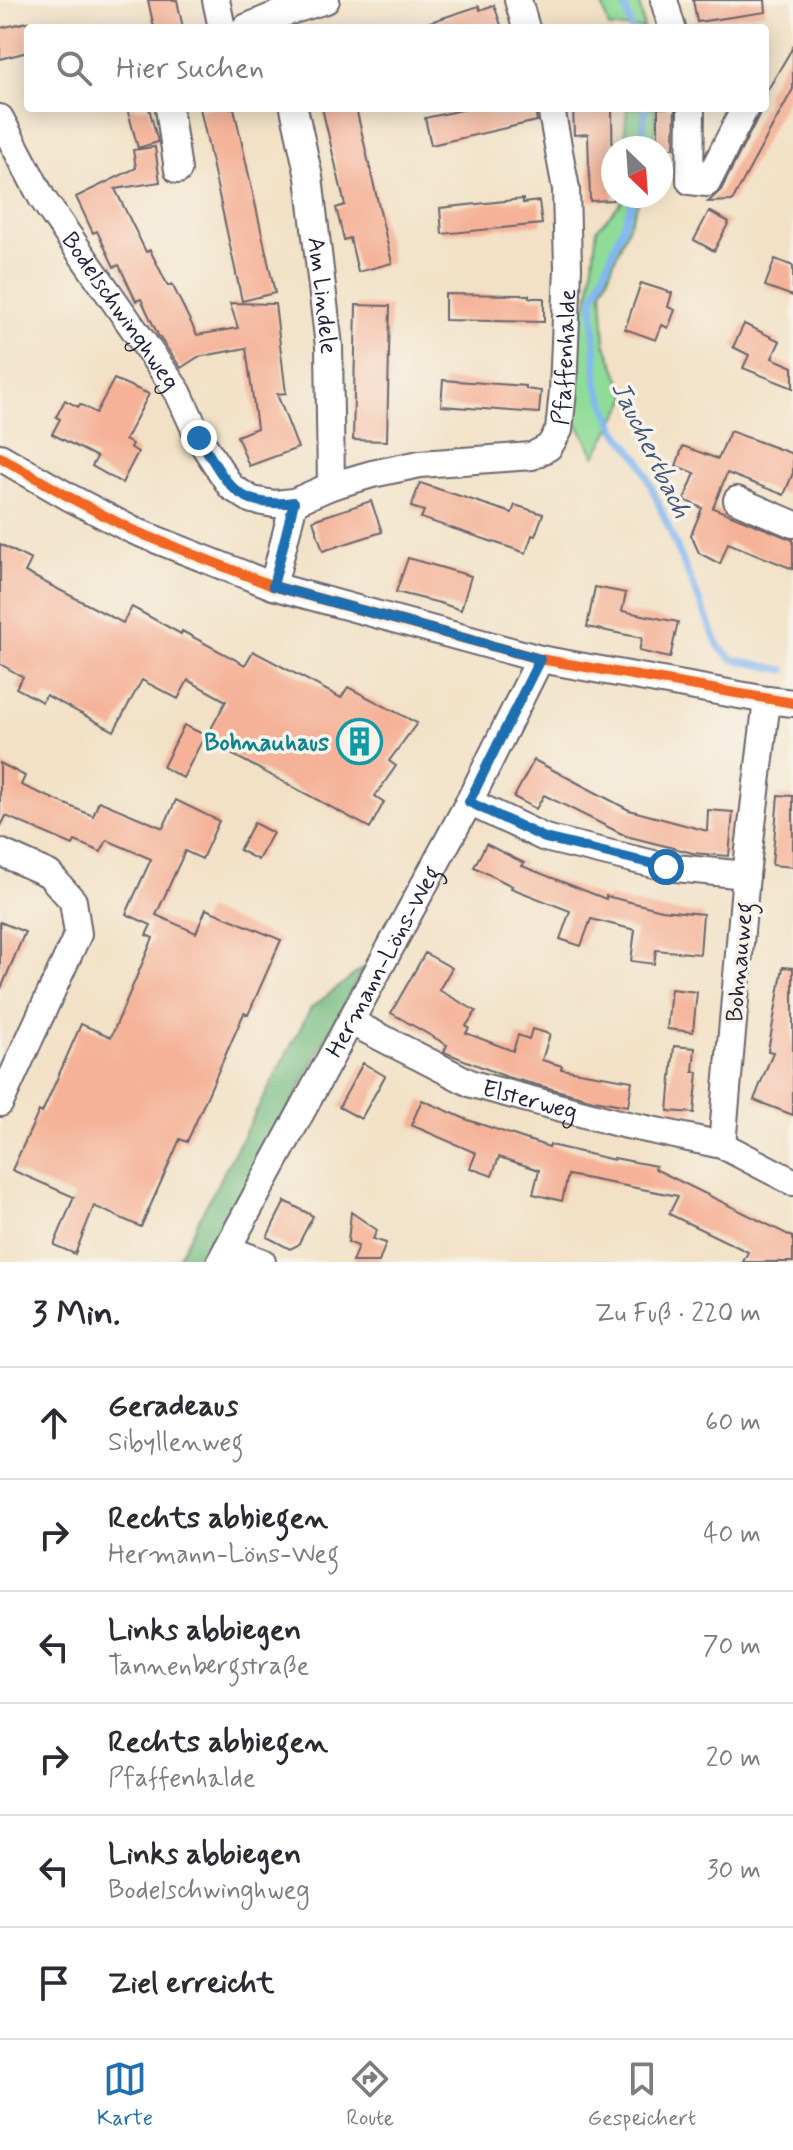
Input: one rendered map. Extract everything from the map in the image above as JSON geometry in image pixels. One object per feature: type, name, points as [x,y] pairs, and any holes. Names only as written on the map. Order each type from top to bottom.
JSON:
[{"type":"street","points":[[216,0],[221,24]]},
{"type":"street","points":[[276,22],[326,0]]},
{"type":"street","points":[[518,0],[525,24]]},
{"type":"street","points":[[664,0],[671,24]]},
{"type":"street","points":[[170,112],[178,170]]},
{"type":"street","name":"Am Lindele","points":[[295,112],[309,177],[329,346],[331,486]]},
{"type":"street","name":"Pfaffenhalde","points":[[294,502],[331,486],[372,474],[431,462],[532,456],[549,447],[559,430],[568,268],[566,189],[552,112]]},
{"type":"street","points":[[691,112],[690,181],[707,183],[743,112]]},
{"type":"street","name":"Bodelschwinghweg","points":[[0,118],[42,198],[178,392],[199,438],[231,487],[252,500],[274,504],[294,502]]},
{"type":"street","points":[[0,457],[132,530],[273,586],[540,659],[780,702]]},
{"type":"street","points":[[737,500],[793,524]]},
{"type":"street","points":[[273,586],[294,502]]},
{"type":"street","name":"Hermann-Löns-Weg","points":[[224,1255],[469,802],[540,659]]},
{"type":"street","name":"Bohnauweg","points":[[722,1145],[746,875],[780,702]]},
{"type":"street","points":[[469,802],[545,838],[666,867],[746,875]]},
{"type":"street","points":[[0,852],[49,874],[73,901],[78,934],[0,1103]]},
{"type":"street","name":"Elsterweg","points":[[351,1022],[472,1084],[618,1123],[722,1145]]},
{"type":"street","points":[[722,1145],[793,1182]]},
{"type":"street","points":[[224,1255],[262,1262]]},
{"type":"green space","points":[[601,0],[639,0],[643,24],[608,24]]},
{"type":"green space","points":[[627,112],[655,112],[655,136],[625,136]]},
{"type":"green space","points":[[616,208],[636,208],[602,291],[605,343],[628,398],[595,456],[574,417],[576,345],[590,289],[597,229]]},
{"type":"green space","points":[[364,967],[206,1262],[176,1262],[311,1008]]},
{"type":"building","points":[[148,0],[177,0],[182,24],[153,24]]},
{"type":"building","points":[[693,0],[765,0],[766,12],[697,22]]},
{"type":"building","points":[[494,5],[501,24],[424,24],[479,6],[480,10]]},
{"type":"building","points":[[28,22],[24,24],[24,53],[0,59],[0,28]]},
{"type":"building","points":[[793,47],[793,89],[732,201],[708,202],[721,190],[760,112],[769,112],[769,88]]},
{"type":"building","points":[[128,112],[150,112],[158,142],[138,148]]},
{"type":"building","points":[[201,112],[235,112],[275,293],[242,301]]},
{"type":"building","points":[[323,112],[357,112],[392,263],[358,272],[350,238],[344,240],[336,208],[345,205]]},
{"type":"building","points":[[453,112],[536,112],[537,121],[431,145],[425,118]]},
{"type":"building","points":[[573,112],[612,112],[612,136],[601,136],[601,201],[590,201],[588,134],[574,135]]},
{"type":"building","points":[[658,112],[675,112],[674,148],[673,136],[658,136]]},
{"type":"building","points":[[155,147],[160,182],[115,189],[146,252],[150,250],[168,286],[172,284],[197,335],[238,328],[230,303],[275,304],[286,393],[277,394],[298,448],[249,466],[237,436],[257,428],[246,348],[198,357],[181,368],[158,335],[141,299],[136,301],[119,265],[114,267],[97,231],[93,233],[76,197],[136,168],[133,150]]},
{"type":"building","points":[[523,199],[523,203],[539,201],[542,224],[442,234],[440,208]]},
{"type":"building","points":[[709,211],[729,222],[714,251],[694,240]]},
{"type":"building","points":[[775,259],[793,266],[793,296],[765,286]]},
{"type":"building","points":[[641,283],[672,293],[668,307],[675,310],[668,328],[662,325],[656,340],[625,329]]},
{"type":"building","points":[[445,294],[544,298],[544,322],[445,320]]},
{"type":"building","points":[[356,305],[390,306],[387,441],[353,440]]},
{"type":"building","points":[[744,324],[780,341],[772,358],[793,367],[793,388],[743,368],[749,355],[733,347]]},
{"type":"building","points":[[114,379],[149,394],[125,440],[138,452],[122,483],[92,466],[97,457],[52,434],[65,400],[96,413]]},
{"type":"building","points":[[443,380],[526,386],[526,389],[541,391],[539,413],[441,406]]},
{"type":"building","points":[[730,431],[793,454],[793,473],[784,495],[727,473],[713,508],[793,540],[793,569],[728,543],[720,564],[699,553],[691,535],[702,508],[684,500],[695,473],[676,466],[683,446],[718,459]]},
{"type":"building","points":[[420,483],[512,513],[515,505],[543,514],[526,553],[421,518],[424,511],[411,507]]},
{"type":"building","points":[[371,501],[382,532],[323,551],[313,520]]},
{"type":"building","points":[[0,544],[31,560],[25,572],[123,623],[132,607],[245,665],[253,651],[341,698],[348,687],[417,723],[389,761],[396,766],[375,796],[384,802],[370,828],[205,740],[226,701],[188,680],[178,699],[142,680],[114,731],[46,695],[42,702],[16,688],[23,677],[0,664]]},
{"type":"building","points":[[408,558],[471,576],[461,610],[396,592]]},
{"type":"building","points":[[595,587],[626,593],[622,611],[678,622],[670,658],[639,651],[642,638],[587,627]]},
{"type":"building","points":[[184,725],[205,735],[183,778],[163,767]]},
{"type":"building","points":[[534,760],[629,810],[707,831],[708,810],[733,812],[729,856],[693,853],[626,836],[544,795],[536,809],[514,797]]},
{"type":"building","points":[[0,763],[25,776],[21,785],[93,816],[99,801],[163,828],[176,800],[219,821],[202,859],[185,851],[156,915],[196,933],[206,909],[281,940],[248,1015],[244,1013],[187,1142],[180,1139],[141,1227],[94,1206],[75,1254],[54,1245],[74,1197],[12,1170],[39,1111],[42,1113],[81,1024],[111,1037],[153,938],[146,935],[151,925],[126,914],[151,859],[107,840],[101,852],[75,841],[73,845],[6,816],[0,828]]},
{"type":"building","points":[[778,795],[793,796],[793,867],[772,865]]},
{"type":"building","points":[[254,823],[273,833],[258,860],[239,850]]},
{"type":"building","points":[[486,844],[524,863],[522,866],[606,899],[606,896],[662,910],[703,914],[700,954],[656,950],[654,964],[631,961],[635,930],[591,919],[581,946],[560,939],[570,911],[511,888],[474,867]]},
{"type":"building","points":[[0,922],[25,932],[0,991]]},
{"type":"building","points":[[425,953],[452,968],[439,990],[476,1011],[466,1026],[469,1028],[466,1033],[513,1051],[518,1035],[529,1039],[532,1029],[550,1034],[542,1060],[562,1066],[561,1069],[632,1081],[628,1106],[507,1077],[444,1052],[447,1045],[391,1013]]},
{"type":"building","points":[[783,967],[793,968],[793,1115],[754,1100],[773,1052],[768,1051]]},
{"type":"building","points":[[671,989],[697,992],[693,1032],[667,1029]]},
{"type":"building","points":[[674,1046],[695,1048],[693,1072],[698,1072],[694,1113],[668,1111]]},
{"type":"building","points":[[363,1063],[385,1076],[361,1119],[339,1107]]},
{"type":"building","points":[[422,1100],[468,1120],[549,1147],[656,1166],[655,1169],[793,1237],[793,1262],[743,1262],[748,1252],[669,1214],[678,1196],[568,1175],[562,1201],[533,1194],[539,1170],[499,1157],[492,1176],[470,1168],[476,1153],[411,1125]]},
{"type":"building","points":[[285,1201],[313,1216],[298,1245],[290,1249],[267,1237]]},
{"type":"building","points":[[351,1212],[377,1230],[373,1239],[386,1243],[379,1262],[352,1262],[358,1246],[348,1242]]},
{"type":"waterway","name":"Jauchertbach","points":[[623,0],[630,24]]},
{"type":"waterway","name":"Jauchertbach","points":[[643,136],[645,112]]},
{"type":"waterway","name":"Jauchertbach","points":[[630,208],[593,300],[597,384],[616,430],[640,460],[719,647],[732,659],[784,670]]},
{"type":"transit line","points":[[0,457],[132,530],[273,586],[540,659],[793,703]]},
{"type":"place","name":"Bohnauhaus","points":[[360,742]]},
{"type":"route","points":[[199,438],[231,487],[252,500],[274,504],[294,502],[273,586],[540,659],[469,802],[545,838],[666,867]]}]
